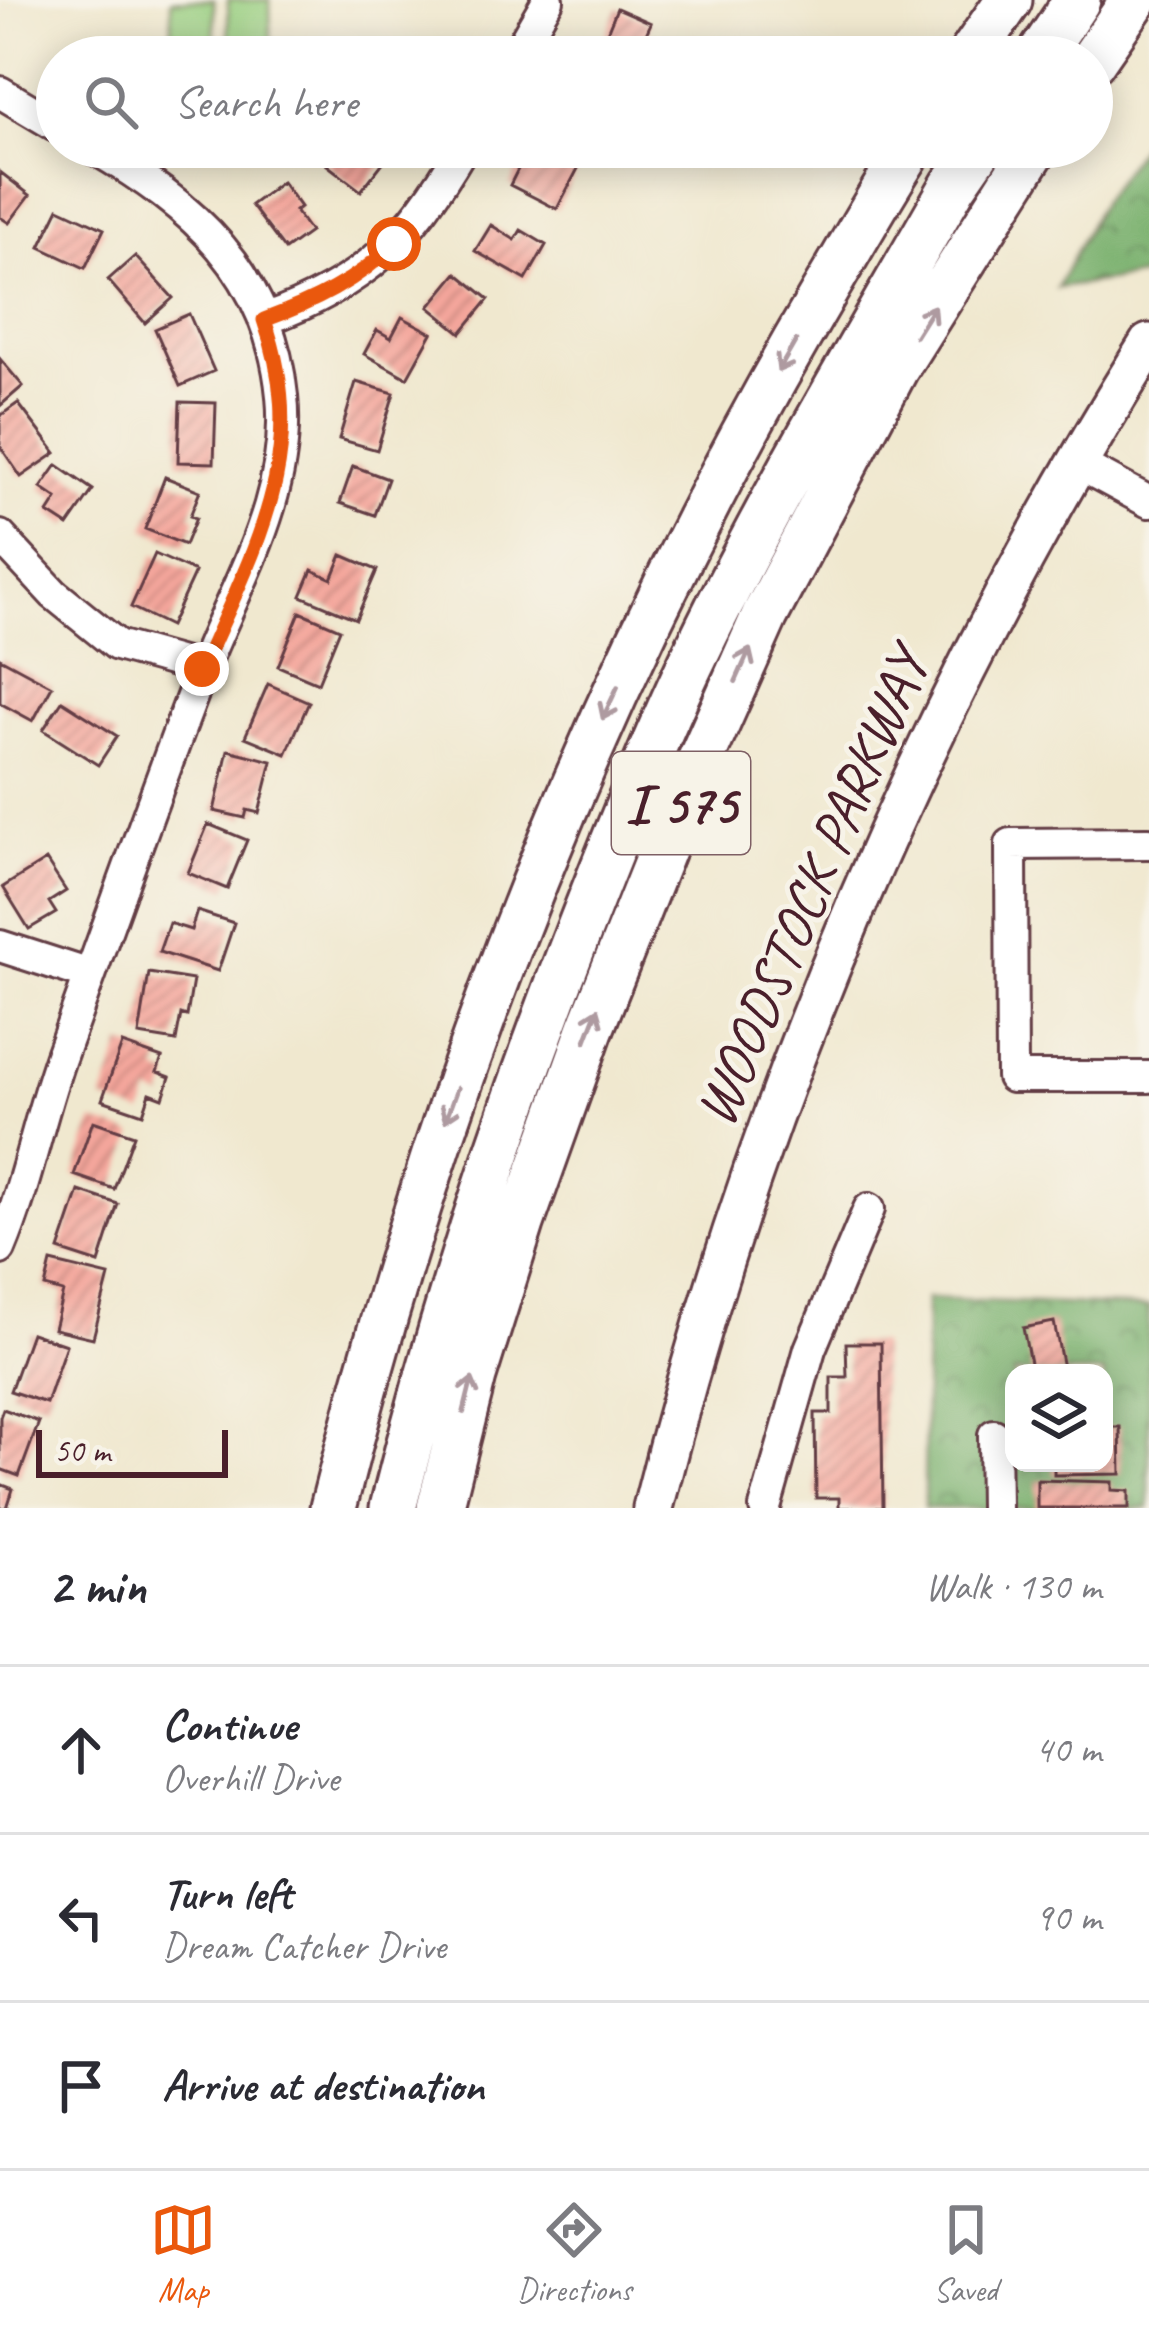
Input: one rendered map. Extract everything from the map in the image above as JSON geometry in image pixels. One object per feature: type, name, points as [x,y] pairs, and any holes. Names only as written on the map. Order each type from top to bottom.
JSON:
[{"type":"highway","points":[[984,36],[1009,0]]},
{"type":"highway","points":[[1054,36],[1078,0]]},
{"type":"highway","points":[[1109,36],[1134,0]]},
{"type":"highway","name":"I 575","points":[[333,1508],[443,1127],[536,874],[676,561],[779,369],[899,168]]},
{"type":"highway","points":[[393,1508],[467,1239],[537,1036],[616,833],[690,664],[773,498],[966,168]]},
{"type":"highway","name":"I 575","points":[[440,1508],[473,1376],[535,1184],[673,822],[766,615],[896,369],[1022,168]]},
{"type":"main road","name":"WOODSTOCK PARKWAY","points":[[653,1508],[719,1273],[828,975],[960,684],[1078,463],[1149,344]]},
{"type":"street","points":[[527,36],[548,0]]},
{"type":"street","points":[[0,92],[36,114]]},
{"type":"street","points":[[0,1250],[49,1087],[202,669],[266,520],[278,477],[282,395],[264,320],[234,264],[207,230],[163,191],[126,168]]},
{"type":"street","points":[[264,320],[338,288],[379,260],[419,216],[450,168]]},
{"type":"street","points":[[1078,463],[1149,502]]},
{"type":"street","points":[[0,536],[54,594],[116,645],[202,669]]},
{"type":"street","points":[[1149,843],[1011,844],[1012,1077],[1149,1077]]},
{"type":"street","points":[[0,946],[90,975]]},
{"type":"street","points":[[765,1508],[810,1349],[869,1209]]},
{"type":"street","points":[[994,1436],[995,1508]]},
{"type":"green space","points":[[171,0],[214,0],[215,36],[172,36]]},
{"type":"green space","points":[[228,0],[270,0],[271,36],[229,36]]},
{"type":"green space","points":[[1149,135],[1149,275],[1057,288],[1101,202]]},
{"type":"green space","points":[[926,1299],[1149,1307],[1149,1508],[924,1508]]},
{"type":"building","points":[[617,8],[651,23],[645,36],[606,36]]},
{"type":"building","points":[[331,168],[379,168],[361,191]]},
{"type":"building","points":[[518,168],[578,168],[557,209],[510,185]]},
{"type":"building","points":[[0,172],[30,195],[9,223],[0,217]]},
{"type":"building","points":[[282,182],[310,232],[285,250],[251,205]]},
{"type":"building","points":[[59,208],[104,229],[85,268],[40,247]]},
{"type":"building","points":[[491,225],[515,240],[521,230],[546,245],[526,280],[475,251]]},
{"type":"building","points":[[135,256],[173,298],[145,323],[108,280]]},
{"type":"building","points":[[457,273],[489,299],[461,333],[429,307]]},
{"type":"building","points":[[189,314],[214,371],[180,386],[155,329]]},
{"type":"building","points":[[402,317],[432,333],[407,378],[364,354],[377,330],[391,338]]},
{"type":"building","points":[[0,359],[23,386],[0,406]]},
{"type":"building","points":[[356,382],[394,393],[377,450],[339,439]]},
{"type":"building","points":[[180,402],[216,403],[214,463],[178,462]]},
{"type":"building","points":[[18,403],[56,453],[21,477],[0,446],[0,416]]},
{"type":"building","points":[[57,465],[93,490],[68,526],[48,513],[57,499],[41,488]]},
{"type":"building","points":[[353,466],[388,479],[375,515],[340,503]]},
{"type":"building","points":[[165,477],[200,491],[185,545],[145,529]]},
{"type":"building","points":[[155,554],[195,572],[170,626],[131,607]]},
{"type":"building","points":[[342,555],[377,570],[356,619],[301,596],[312,570],[332,579]]},
{"type":"building","points":[[300,612],[340,629],[318,683],[278,666]]},
{"type":"building","points":[[0,658],[52,686],[33,721],[0,703]]},
{"type":"building","points":[[268,684],[309,702],[286,754],[245,737]]},
{"type":"building","points":[[62,701],[117,736],[98,765],[43,730]]},
{"type":"building","points":[[228,750],[272,761],[259,813],[247,810],[245,818],[214,811]]},
{"type":"building","points":[[208,824],[247,840],[227,889],[188,873]]},
{"type":"building","points":[[46,860],[66,891],[49,902],[56,913],[29,929],[3,887]]},
{"type":"building","points":[[197,911],[234,923],[218,971],[159,952],[169,923],[191,930]]},
{"type":"building","points":[[149,973],[193,980],[187,1016],[181,1014],[176,1041],[139,1035]]},
{"type":"building","points":[[122,1044],[162,1058],[157,1072],[170,1077],[163,1098],[150,1093],[143,1114],[102,1100]]},
{"type":"building","points":[[93,1121],[134,1135],[114,1189],[74,1175]]},
{"type":"building","points":[[79,1191],[118,1204],[99,1263],[59,1250]]},
{"type":"building","points":[[51,1262],[109,1276],[93,1338],[54,1329],[63,1292],[45,1287]]},
{"type":"building","points":[[1054,1322],[1062,1364],[1030,1364],[1023,1328]]},
{"type":"building","points":[[31,1333],[66,1345],[46,1403],[10,1391]]},
{"type":"building","points":[[846,1343],[881,1343],[883,1508],[839,1508],[839,1498],[816,1498],[815,1413],[831,1413],[831,1377],[847,1377]]},
{"type":"building","points":[[3,1409],[39,1422],[19,1476],[0,1469]]},
{"type":"building","points":[[1113,1427],[1120,1427],[1121,1474],[1054,1475],[1113,1472]]},
{"type":"building","points":[[1037,1480],[1112,1482],[1112,1490],[1129,1491],[1129,1508],[1037,1508]]},
{"type":"building","points":[[0,1484],[13,1489],[7,1508],[0,1508]]},
{"type":"route","points":[[202,669],[266,520],[278,477],[282,395],[264,320],[338,288],[394,244]]}]
